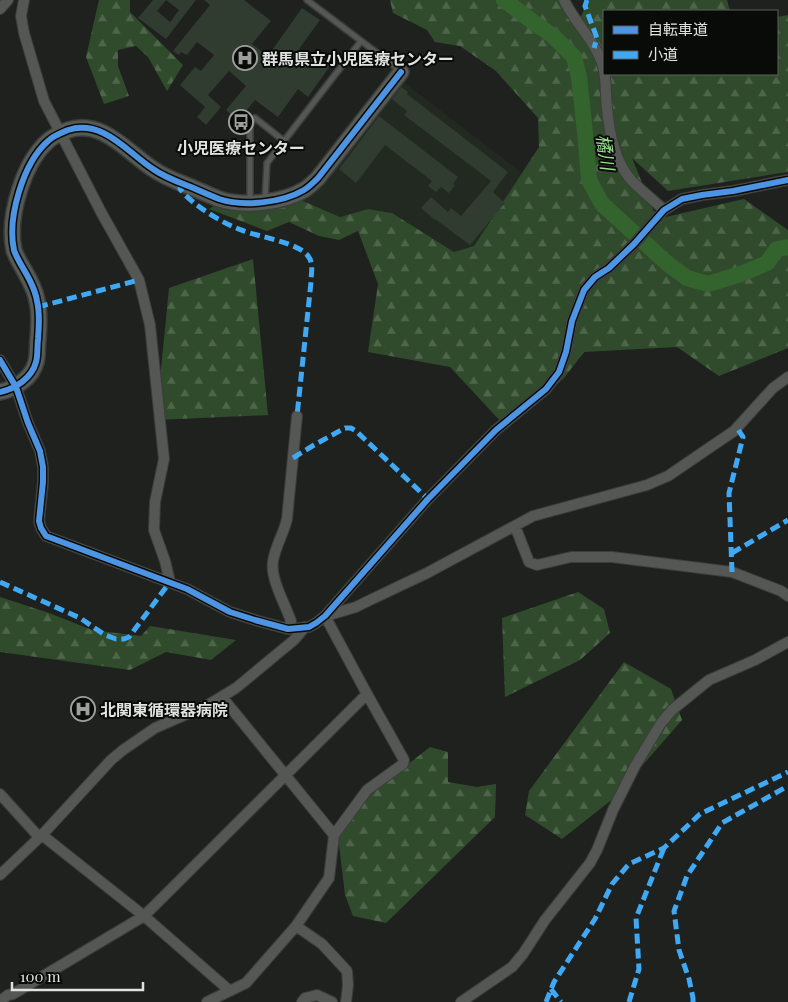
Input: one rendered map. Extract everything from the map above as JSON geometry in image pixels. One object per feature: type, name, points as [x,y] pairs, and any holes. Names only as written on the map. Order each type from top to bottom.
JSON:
[{"type":"street","points":[[0,9],[8,0]]},
{"type":"street","points":[[24,0],[21,16],[24,33],[44,101],[101,212],[139,280],[150,325],[164,459],[155,502],[154,530],[170,582]]},
{"type":"street","points":[[564,0],[594,48],[603,70]]},
{"type":"street","points":[[0,392],[16,386],[28,377],[35,366],[39,322],[37,301],[31,284],[14,251],[12,232],[13,217],[23,181],[32,160],[48,141],[60,133],[76,128],[94,129],[116,140],[154,170],[167,176],[220,199],[257,203],[296,194],[318,178],[401,72]]},
{"type":"street","points":[[604,75],[613,147],[618,162],[628,178],[664,210]]},
{"type":"street","points":[[0,360],[16,386],[28,423],[40,451],[43,482],[38,521],[46,536],[188,589],[230,612],[288,628],[309,627],[325,616],[428,499],[496,430],[546,389],[559,372],[566,352],[572,322],[584,290],[634,244],[664,210],[682,199],[788,180]]},
{"type":"street","points":[[325,616],[356,607],[427,573],[533,516],[647,486],[668,476],[734,431],[773,388],[788,377]]},
{"type":"street","points":[[288,628],[291,620],[275,580],[273,560],[287,520],[297,416]]},
{"type":"street","points":[[515,526],[529,562],[537,565],[571,557],[621,558],[732,572],[781,591],[788,596]]},
{"type":"street","points":[[206,1002],[246,983],[296,926],[329,878],[334,835],[367,790],[403,764],[404,760],[325,616]]},
{"type":"street","points":[[0,875],[40,836],[105,766],[123,750],[155,728],[208,705],[236,688],[287,646],[305,627]]},
{"type":"street","points":[[462,1002],[512,967],[523,954],[545,920],[590,863],[617,801],[635,766],[661,723],[672,710],[709,680],[755,660],[788,642]]},
{"type":"street","points":[[0,1002],[8,995],[13,994],[144,916],[367,694]]},
{"type":"street","points":[[222,697],[334,835]]},
{"type":"street","points":[[0,794],[40,836],[144,916],[230,991]]},
{"type":"street","points":[[296,926],[322,944],[347,971],[346,1002]]},
{"type":"street","points":[[302,1002],[305,998],[317,995],[332,1002]]},
{"type":"lane","points":[[307,0],[401,72]]},
{"type":"lane","points":[[257,203],[267,163],[361,41]]},
{"type":"lane","points":[[257,203],[251,123],[255,118],[284,141]]},
{"type":"shaded area","points":[[401,80],[522,173],[474,246],[454,252],[392,213],[368,209],[340,217],[296,198]]},
{"type":"green space","points":[[99,0],[130,0],[130,12],[183,65],[167,91],[148,57],[136,46],[118,50],[118,66],[129,96],[104,104],[86,57]]},
{"type":"green space","points":[[390,0],[569,0],[580,18],[589,0],[727,0],[730,10],[603,10],[603,75],[778,75],[778,17],[788,15],[788,172],[668,191],[632,158],[657,219],[744,199],[788,230],[788,348],[719,376],[677,347],[584,352],[564,378],[531,407],[504,425],[450,367],[368,352],[378,284],[358,231],[339,240],[319,236],[289,222],[267,231],[209,209],[220,202],[296,198],[340,217],[368,209],[392,213],[454,252],[474,246],[539,147],[538,118],[496,71],[460,46],[435,42],[427,30],[393,13]]},
{"type":"green space","points":[[253,259],[268,415],[156,420],[169,288]]},
{"type":"green space","points":[[578,592],[604,609],[610,633],[580,660],[505,697],[502,618]]},
{"type":"green space","points":[[0,597],[92,630],[141,636],[150,626],[236,640],[211,660],[166,652],[130,670],[0,652]]},
{"type":"green space","points":[[624,662],[671,689],[682,720],[614,798],[562,839],[525,815],[529,791]]},
{"type":"green space","points":[[430,747],[448,752],[448,782],[477,787],[496,784],[495,817],[386,923],[353,916],[345,895],[338,836],[368,792]]},
{"type":"building","points":[[153,0],[166,0],[196,0],[166,39],[138,18]],"holes":[[[166,0],[179,10],[170,22],[157,11]]]},
{"type":"building","points":[[204,0],[244,0],[271,21],[252,44],[268,56],[302,8],[320,20],[299,49],[318,64],[326,53],[335,59],[308,97],[298,89],[278,117],[255,100],[238,121],[226,110],[246,86],[229,71],[208,95],[221,107],[206,125],[197,117],[205,107],[180,85],[195,67],[201,71],[214,55],[197,42],[187,55],[181,52],[179,55],[173,51],[210,5]]},
{"type":"building","points":[[401,87],[408,92],[407,94],[508,172],[493,192],[505,203],[470,245],[421,208],[431,197],[448,212],[451,208],[461,216],[491,181],[404,115],[407,111],[392,99]]},
{"type":"building","points":[[379,116],[458,177],[449,193],[441,187],[436,192],[428,186],[432,181],[385,145],[356,183],[339,169]]},
{"type":"waterway","name":"橘川","points":[[504,0],[553,36],[574,57],[579,77],[589,180],[602,204],[668,264],[687,278],[708,284],[741,274],[767,263],[777,249],[788,247]]},
{"type":"marked path","points":[[587,0],[585,6],[597,38],[594,48]]},
{"type":"marked path","points":[[181,183],[180,189],[185,195],[219,219],[244,231],[296,247],[303,251],[310,259],[312,265],[311,282],[297,416]]},
{"type":"marked path","points":[[38,307],[139,280]]},
{"type":"marked path","points":[[293,458],[345,428],[351,428],[428,499]]},
{"type":"marked path","points":[[732,572],[729,493],[743,437],[737,428]]},
{"type":"marked path","points":[[732,553],[788,520]]},
{"type":"marked path","points":[[0,582],[80,618],[105,635],[116,639],[129,637],[170,582]]},
{"type":"marked path","points":[[546,1002],[554,982],[595,919],[612,884],[629,864],[664,848],[700,814],[788,772]]},
{"type":"marked path","points":[[693,1002],[689,979],[679,950],[674,911],[687,876],[722,823],[788,786]]},
{"type":"marked path","points":[[629,1002],[639,969],[636,918],[664,848]]},
{"type":"marked path","points":[[551,989],[561,1002]]},
{"type":"cycle path","points":[[0,392],[17,385],[27,378],[34,368],[37,359],[39,315],[36,296],[33,286],[14,252],[12,237],[15,207],[24,177],[39,151],[50,139],[68,130],[92,129],[114,139],[143,162],[171,179],[219,199],[239,203],[274,201],[304,190],[318,178],[401,72]]},
{"type":"cycle path","points":[[0,360],[16,387],[40,451],[43,482],[39,521],[46,536],[187,589],[230,612],[288,629],[309,627],[325,616],[428,499],[496,430],[546,389],[559,372],[566,352],[572,321],[584,290],[595,277],[609,268],[634,244],[664,210],[682,199],[788,180]]},
{"type":"place","name":"群馬県立小児医療センター","points":[[245,58]]},
{"type":"place","name":"小児医療センター","points":[[241,122]]},
{"type":"place","name":"北関東循環器病院","points":[[83,709]]}]
